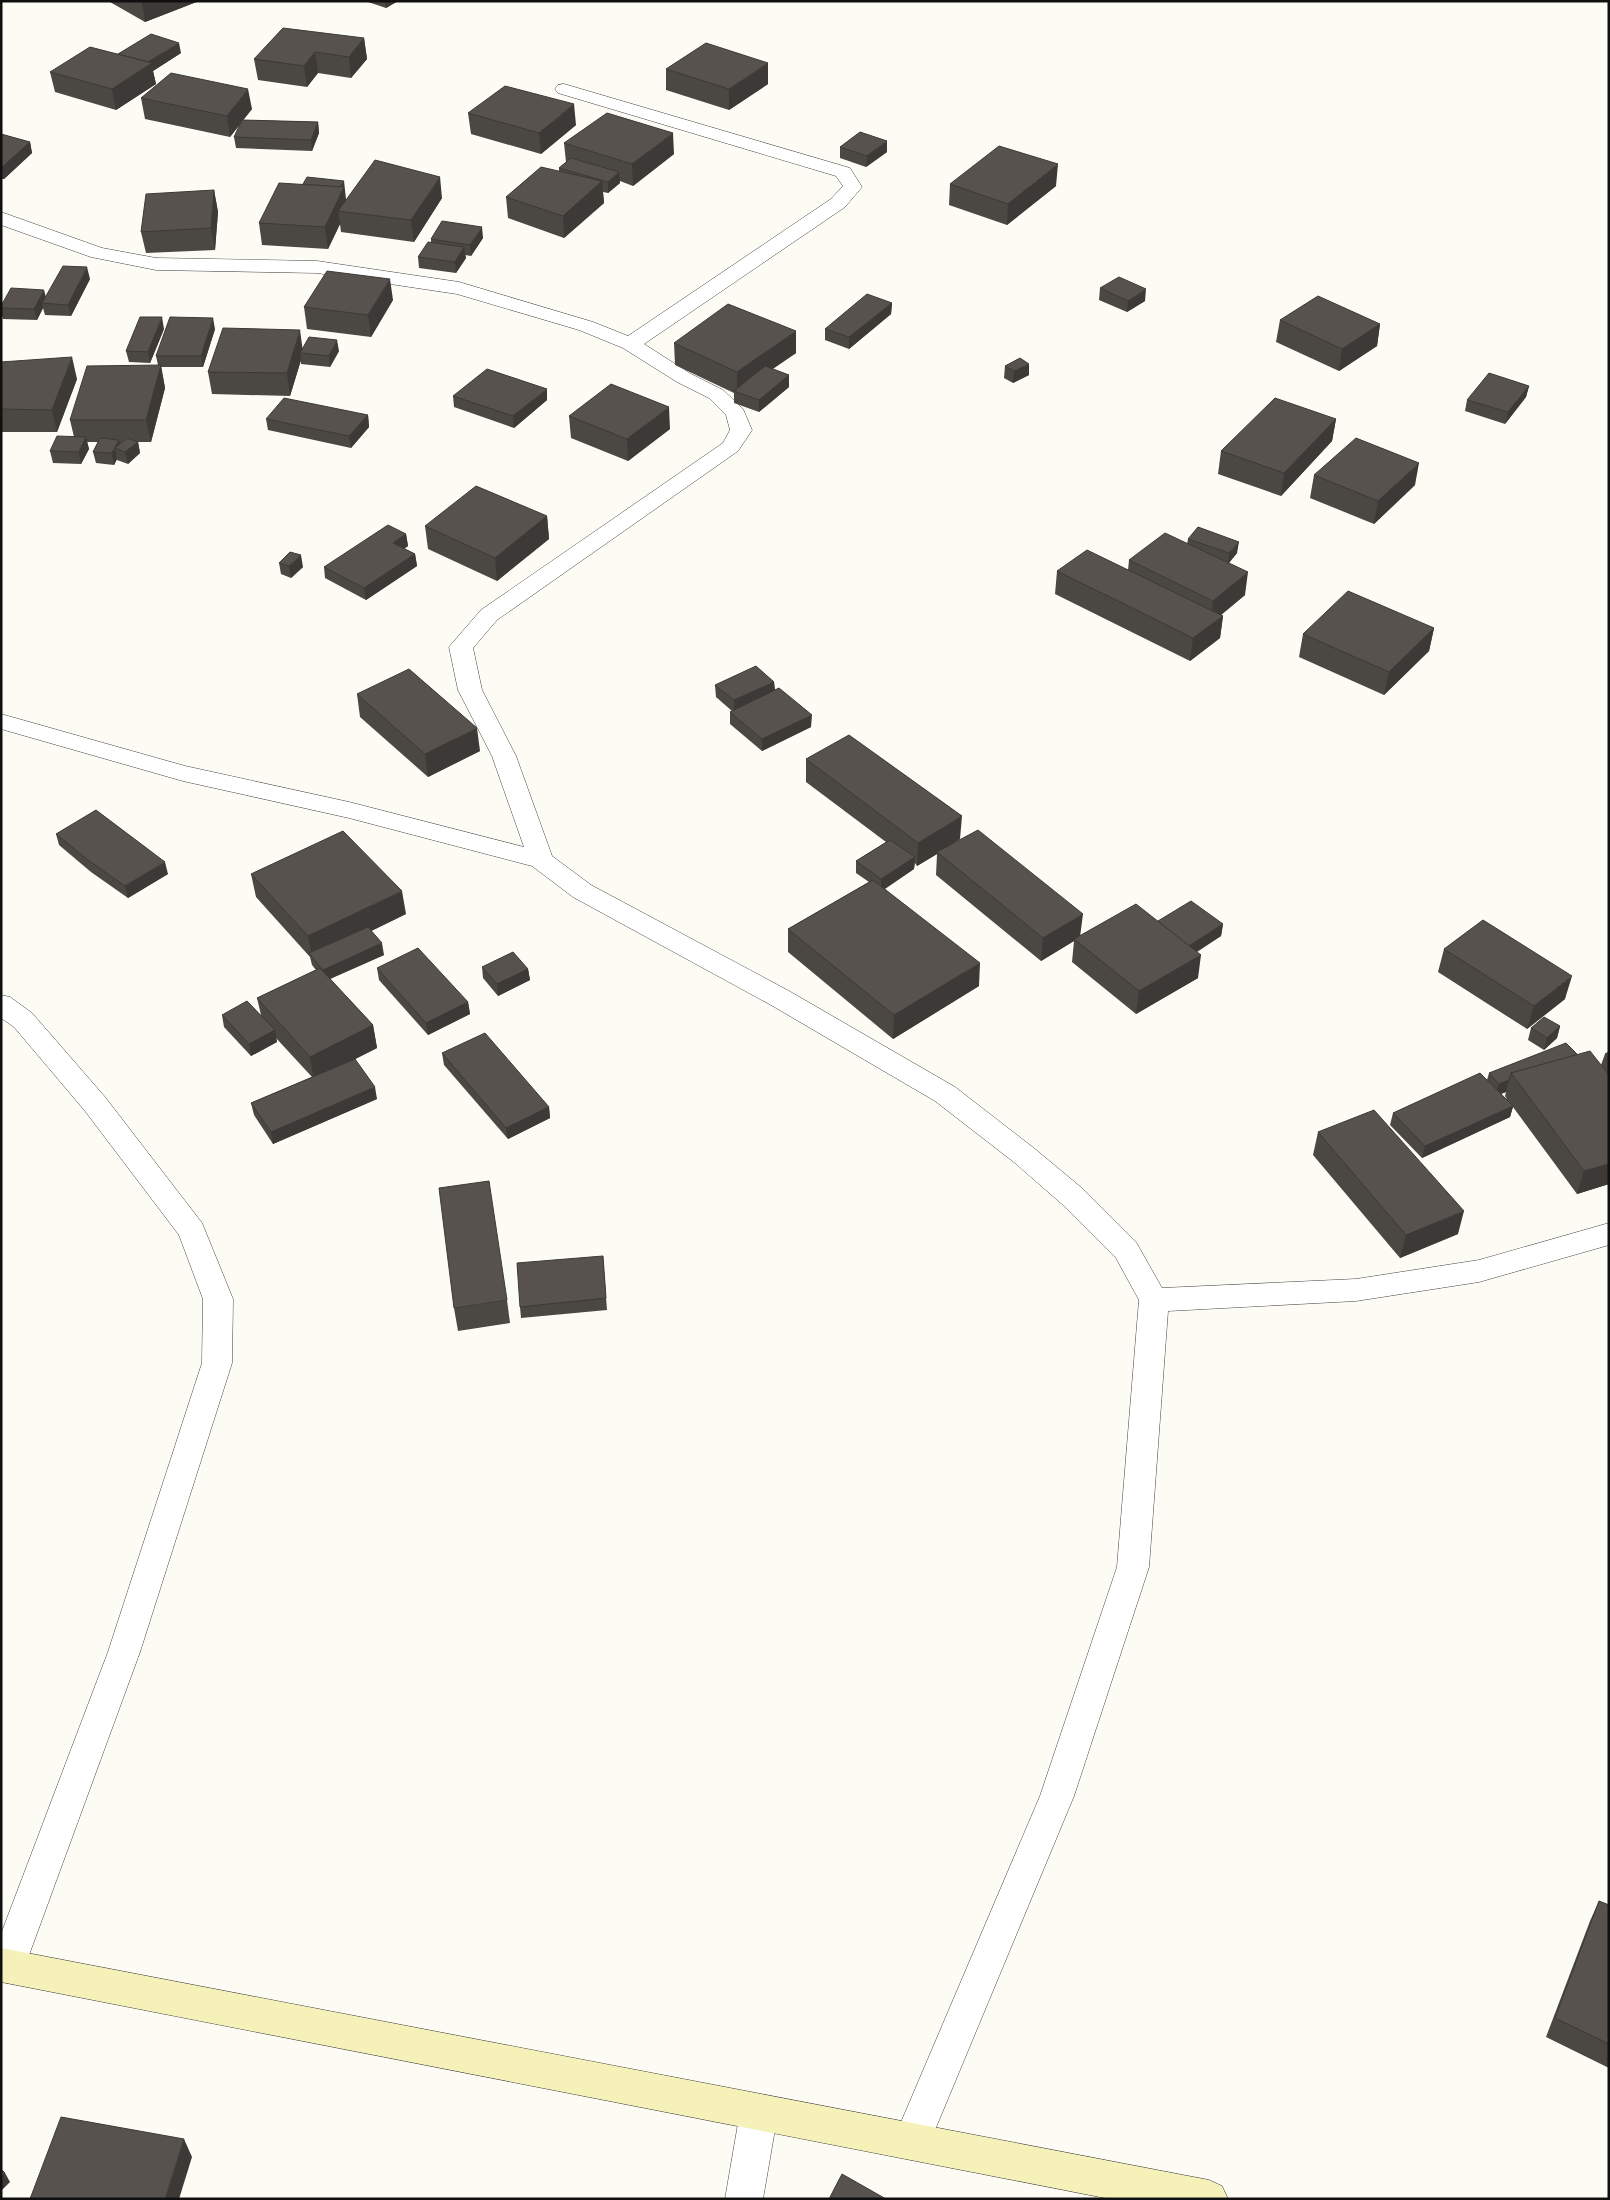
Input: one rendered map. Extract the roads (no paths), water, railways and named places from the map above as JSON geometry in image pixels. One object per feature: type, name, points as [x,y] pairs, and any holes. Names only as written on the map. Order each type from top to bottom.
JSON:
[{"type":"street","points":[[564,89],[844,172],[853,187],[838,203],[630,344]]},
{"type":"street","points":[[1,218],[98,252],[156,264],[317,267],[459,288],[586,326],[630,344],[684,378],[716,394],[736,412],[741,430],[731,446],[718,457],[489,615],[461,647],[470,690],[504,756],[541,860]]},
{"type":"street","points":[[1,721],[183,773],[349,810],[541,860],[582,891],[780,998],[946,1094],[1025,1156],[1073,1197],[1126,1250],[1154,1300],[1133,1567],[1057,1796],[912,2141]]},
{"type":"street","points":[[1,1004],[23,1020],[95,1104],[192,1231],[218,1299],[217,1362],[124,1652],[4,1966],[1209,2199]]},
{"type":"street","points":[[1154,1300],[1366,1289],[1479,1271],[1609,1234]]},
{"type":"street","points":[[744,2199],[759,2112]]}]
